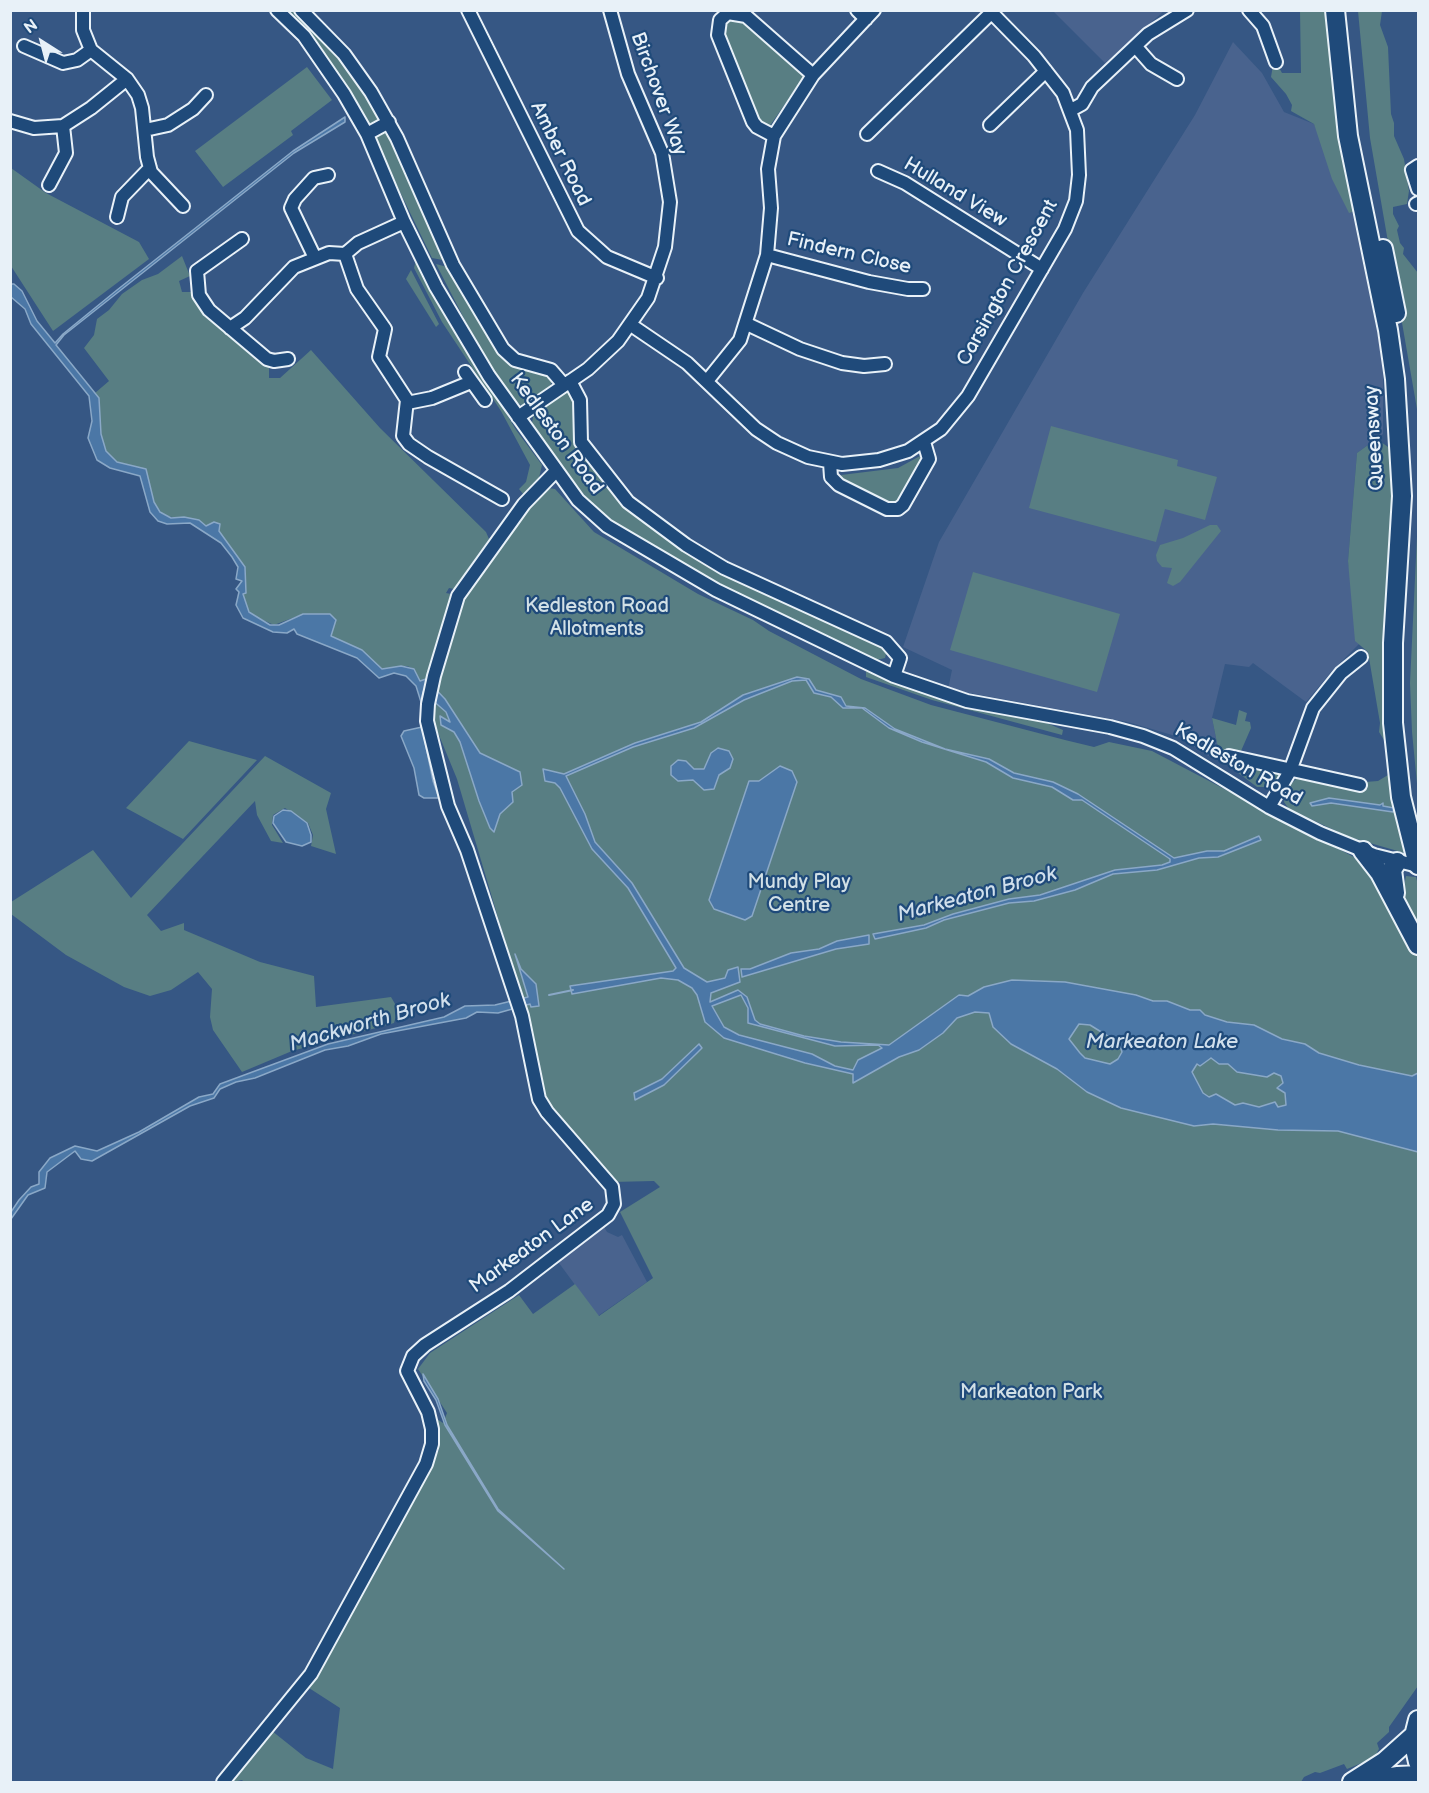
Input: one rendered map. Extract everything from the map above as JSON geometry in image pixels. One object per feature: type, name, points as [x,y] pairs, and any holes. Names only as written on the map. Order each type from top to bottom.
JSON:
[{"type":"highway","name":"Queensway","points":[[1335,10],[1348,136],[1388,330],[1396,389],[1402,496],[1393,643],[1393,723],[1410,864],[1392,877],[1398,906]]},
{"type":"highway","name":"Queensway","points":[[1348,10],[1360,133],[1398,324],[1410,414],[1413,494],[1404,697],[1407,749],[1419,821]]},
{"type":"highway","points":[[1363,851],[1380,873],[1419,945]]},
{"type":"highway","points":[[1417,1726],[1413,1748],[1419,1762]]},
{"type":"highway","points":[[1352,1782],[1385,1761],[1417,1726]]},
{"type":"highway","points":[[1361,1782],[1419,1775]]},
{"type":"street","points":[[83,10],[83,30],[92,50],[127,79],[140,101],[150,168],[183,206]]},
{"type":"street","name":"Kedleston Road","points":[[277,10],[316,52],[367,134],[404,222],[463,333],[556,471],[590,513],[658,558],[732,598],[894,676],[929,690],[975,703],[1110,727],[1143,736],[1173,748],[1269,807],[1320,833],[1363,851],[1410,864]]},
{"type":"street","name":"Kedleston Road","points":[[301,10],[344,54],[389,122],[453,265],[502,349],[515,360],[551,370],[567,383],[580,400],[581,442],[628,501],[677,539],[724,568],[886,642],[900,658],[894,676]]},
{"type":"street","name":"Amber Road","points":[[468,10],[578,231],[607,256],[657,278]]},
{"type":"street","name":"Birchover Way","points":[[518,417],[604,356],[631,325],[657,278],[669,229],[667,176],[658,140],[624,63],[610,10]]},
{"type":"street","points":[[1071,110],[1082,104],[1092,87],[1157,28],[1187,10]]},
{"type":"street","points":[[1249,10],[1268,27],[1276,62]]},
{"type":"street","points":[[876,131],[990,12]]},
{"type":"street","name":"Carsington Crescent","points":[[631,325],[676,355],[707,381],[745,421],[765,436],[798,453],[830,463],[852,464],[900,455],[924,442],[949,421],[968,396],[1065,229],[1076,201],[1080,175],[1079,139],[1071,110],[1046,70],[990,12]]},
{"type":"street","points":[[707,381],[732,353],[747,324],[767,255],[771,208],[768,169],[774,135],[813,75],[866,13]]},
{"type":"street","points":[[774,135],[757,127],[753,122],[718,35],[717,14],[746,16],[813,75]]},
{"type":"street","points":[[24,46],[63,63],[76,60],[92,50]]},
{"type":"street","points":[[1136,47],[1151,64],[1177,79]]},
{"type":"street","points":[[990,125],[1046,70]]},
{"type":"street","points":[[10,121],[34,128],[63,126],[91,108],[127,79]]},
{"type":"street","points":[[145,130],[168,125],[193,109],[206,95]]},
{"type":"street","points":[[367,134],[389,122]]},
{"type":"street","points":[[49,185],[66,153],[63,126]]},
{"type":"street","points":[[1419,166],[1412,170],[1419,189]]},
{"type":"street","points":[[117,217],[122,197],[150,168]]},
{"type":"street","name":"Hulland View","points":[[878,171],[905,183],[1042,269]]},
{"type":"street","points":[[315,258],[291,208],[295,199],[314,178],[328,175]]},
{"type":"street","points":[[230,328],[245,318],[291,270],[329,253],[345,255],[358,243],[404,222]]},
{"type":"street","points":[[242,239],[196,273],[202,302],[267,359],[274,361],[288,359]]},
{"type":"street","points":[[345,255],[357,289],[384,326],[385,336],[379,357],[400,388],[407,403],[402,429],[409,444],[502,499]]},
{"type":"street","name":"Findern Close","points":[[767,255],[869,282],[908,289],[922,289]]},
{"type":"street","points":[[747,324],[800,349],[842,363],[864,366],[885,364]]},
{"type":"street","points":[[407,403],[432,398],[468,377],[485,400]]},
{"type":"street","points":[[830,463],[831,477],[839,485],[887,508],[898,509],[903,505],[929,459],[924,442]]},
{"type":"street","name":"Markeaton Lane","points":[[223,1782],[310,1674],[426,1464],[432,1444],[432,1429],[428,1412],[407,1371],[413,1356],[432,1339],[522,1281],[612,1210],[615,1197],[612,1186],[547,1112],[539,1099],[522,1016],[467,850],[448,806],[428,721],[428,704],[434,676],[458,596],[524,504],[556,471]]},
{"type":"street","points":[[1269,807],[1290,771],[1313,708],[1341,673],[1360,657]]},
{"type":"street","points":[[1229,756],[1265,762],[1290,771],[1360,786]]},
{"type":"shaded area","points":[[1053,11],[1164,11],[1105,63]]},
{"type":"shaded area","points":[[1233,42],[1262,73],[1284,112],[1314,124],[1353,215],[1380,346],[1383,375],[1383,434],[1357,453],[1348,561],[1360,643],[1331,672],[1306,702],[1253,663],[1249,667],[1225,664],[1212,718],[1218,748],[1216,760],[1197,750],[1189,740],[1128,722],[948,689],[952,670],[903,647],[939,542],[1083,293],[1195,115]]},
{"type":"shaded area","points":[[603,1225],[607,1232],[618,1237],[622,1235],[647,1282],[598,1316],[556,1259]]},
{"type":"green space","points":[[286,11],[294,11],[344,62],[381,115],[380,121],[370,126],[316,43]]},
{"type":"green space","points":[[1300,11],[1333,11],[1359,210],[1349,213],[1332,179],[1314,124],[1291,111],[1292,105],[1286,94],[1271,77],[1273,65],[1276,62],[1282,73],[1301,73]]},
{"type":"green space","points":[[1358,11],[1382,11],[1380,25],[1388,47],[1394,136],[1404,159],[1409,191],[1407,204],[1393,207],[1393,214],[1399,226],[1397,230],[1400,243],[1404,248],[1403,254],[1418,273],[1418,415],[1370,138]]},
{"type":"green space","points":[[729,17],[741,18],[804,73],[803,78],[769,127],[760,125],[720,25]]},
{"type":"green space","points":[[307,67],[332,100],[291,131],[293,135],[223,187],[195,151]]},
{"type":"green space","points":[[387,130],[448,261],[432,258],[387,165],[376,134]]},
{"type":"green space","points":[[11,168],[46,193],[139,242],[149,259],[53,331],[11,266]]},
{"type":"green space","points":[[182,256],[190,276],[179,281],[182,292],[192,292],[199,305],[212,314],[233,340],[237,338],[245,349],[269,364],[269,378],[280,378],[311,350],[380,428],[486,532],[489,539],[454,589],[449,588],[446,593],[451,594],[429,679],[420,681],[412,668],[407,666],[382,669],[362,650],[331,636],[336,620],[330,614],[303,614],[274,625],[256,617],[247,609],[243,597],[246,593],[245,567],[219,531],[220,526],[214,522],[206,526],[199,520],[164,516],[154,502],[146,469],[117,462],[106,451],[101,434],[99,399],[95,393],[109,381],[84,348],[94,335],[97,319],[109,310],[122,294],[142,280],[158,274]]},
{"type":"green space","points":[[416,260],[516,430],[542,465],[539,478],[524,495],[519,489],[526,482],[530,465],[501,411],[442,322],[414,268]]},
{"type":"green space","points":[[436,264],[451,268],[504,360],[539,368],[552,377],[550,389],[527,404],[521,405],[513,400],[486,361]]},
{"type":"green space","points":[[411,270],[439,324],[436,327],[406,279]]},
{"type":"green space","points":[[559,393],[568,393],[574,399],[580,448],[675,543],[871,639],[887,650],[885,658],[877,660],[814,633],[712,580],[599,514],[536,432],[532,423],[534,412]]},
{"type":"green space","points":[[1051,426],[1178,460],[1177,466],[1217,477],[1205,520],[1165,509],[1156,542],[1029,508]]},
{"type":"green space","points":[[1379,437],[1381,442],[1391,449],[1396,507],[1389,748],[1379,732],[1380,723],[1368,652],[1355,641],[1348,561],[1357,453]]},
{"type":"green space","points":[[920,456],[922,466],[901,502],[892,505],[843,481],[841,475],[898,468]]},
{"type":"green space","name":"Markeaton Park","points":[[548,488],[555,489],[594,532],[698,594],[753,620],[769,631],[861,679],[931,705],[1065,740],[1094,747],[1109,742],[1152,751],[1371,866],[1418,953],[1418,1686],[1389,1727],[1389,1732],[1377,1743],[1379,1749],[1374,1758],[1347,1769],[1344,1764],[1320,1773],[1315,1772],[1304,1777],[1301,1782],[244,1782],[242,1780],[232,1782],[272,1731],[306,1758],[333,1769],[340,1708],[309,1688],[439,1450],[437,1419],[443,1423],[447,1413],[418,1369],[430,1353],[519,1295],[533,1314],[575,1284],[599,1316],[653,1278],[620,1212],[660,1187],[654,1181],[612,1182],[543,1099],[528,1019],[457,779],[434,723],[432,706],[459,605],[525,509]]},
{"type":"green space","points":[[1418,515],[1418,794],[1410,683]]},
{"type":"green space","points":[[1210,525],[1217,525],[1221,531],[1180,582],[1173,586],[1167,583],[1172,568],[1162,567],[1157,561],[1156,555],[1160,545],[1183,538]]},
{"type":"green space","points":[[973,572],[1120,614],[1097,692],[950,650]]},
{"type":"green space","points":[[866,671],[935,697],[1035,718],[1063,730],[1062,735],[932,700],[866,677]]},
{"type":"green space","points":[[1239,710],[1247,713],[1245,721],[1250,722],[1251,728],[1241,751],[1225,750],[1224,760],[1278,771],[1280,777],[1273,787],[1257,787],[1217,757],[1218,748],[1212,718],[1236,725]]},
{"type":"green space","points":[[189,741],[257,760],[183,839],[126,808]]},
{"type":"green space","points":[[265,756],[331,793],[326,809],[336,854],[311,846],[313,835],[308,823],[285,808],[273,815],[272,825],[283,843],[271,841],[257,815],[255,801],[147,915],[161,931],[184,923],[184,930],[260,962],[314,976],[316,1007],[391,997],[398,1009],[394,1023],[292,1051],[242,1072],[213,1030],[210,1017],[212,989],[198,972],[171,990],[150,996],[124,987],[66,955],[11,914],[11,902],[93,850],[131,898]]},
{"type":"green space","points":[[1392,775],[1408,854],[1349,837],[1289,809],[1284,802],[1287,788],[1297,778],[1303,776],[1365,782],[1378,781]]},
{"type":"green space","points":[[1406,876],[1416,877],[1418,885],[1418,934],[1402,897]]},
{"type":"water","points":[[345,117],[345,122],[294,153],[64,335],[56,345],[99,398],[101,434],[106,451],[117,462],[146,469],[154,502],[160,512],[171,518],[184,517],[199,520],[206,526],[214,522],[220,524],[219,531],[245,567],[246,593],[243,594],[249,612],[270,625],[279,625],[303,614],[330,614],[336,620],[331,636],[362,650],[382,669],[401,666],[414,669],[420,681],[426,679],[445,699],[480,753],[520,772],[522,785],[512,792],[513,802],[500,814],[494,832],[490,828],[479,801],[460,742],[454,732],[441,725],[440,716],[450,722],[446,712],[423,692],[421,702],[416,686],[406,676],[394,673],[379,678],[357,658],[297,634],[294,629],[287,633],[273,632],[243,618],[236,605],[239,592],[236,589],[242,581],[236,579],[238,567],[221,543],[190,523],[167,524],[158,521],[150,512],[140,476],[110,468],[97,460],[88,438],[92,421],[89,396],[31,324],[25,309],[11,297],[10,284],[14,284],[22,291],[37,321],[55,343],[63,334],[117,290],[293,151]]},
{"type":"water","name":"Markeaton Lake","points":[[797,677],[809,679],[816,690],[841,697],[846,706],[865,708],[895,729],[945,749],[989,759],[1014,773],[1053,782],[1078,794],[1174,858],[1207,851],[1224,851],[1259,836],[1261,840],[1218,857],[1199,858],[1157,870],[1113,874],[1075,890],[1034,901],[1009,903],[944,920],[926,928],[875,939],[873,934],[924,925],[953,914],[1009,899],[1040,895],[1115,870],[1162,865],[1170,862],[1170,859],[1082,800],[1073,800],[1052,787],[1013,778],[986,762],[922,742],[889,728],[862,708],[843,708],[831,697],[814,693],[806,680],[792,681],[744,700],[694,728],[633,747],[566,776],[585,814],[595,842],[632,883],[684,968],[707,982],[725,978],[728,970],[738,967],[740,982],[711,993],[710,1002],[738,990],[747,997],[755,1020],[760,1024],[804,1036],[841,1042],[889,1045],[959,995],[968,996],[984,987],[1012,980],[1065,982],[1136,995],[1153,1001],[1167,1001],[1190,1010],[1200,1010],[1205,1015],[1227,1022],[1254,1025],[1282,1039],[1305,1044],[1319,1053],[1359,1065],[1412,1076],[1418,1073],[1418,1152],[1338,1131],[1278,1130],[1213,1124],[1194,1126],[1121,1108],[1087,1092],[1057,1069],[1011,1044],[993,1027],[989,1013],[975,1012],[957,1018],[943,1033],[919,1050],[899,1057],[853,1083],[853,1074],[805,1063],[724,1038],[705,1022],[697,995],[692,988],[678,980],[661,978],[572,994],[570,986],[673,971],[676,968],[628,888],[592,849],[560,788],[555,783],[545,781],[543,769],[564,774],[635,743],[701,722],[743,695]],"holes":[[[741,995],[748,1008],[748,1023],[835,1046],[878,1045],[882,1048],[858,1060],[853,1070],[835,1066],[812,1054],[739,1035],[724,1027],[712,1006]],[[1079,1024],[1090,1025],[1119,1043],[1122,1052],[1118,1059],[1110,1064],[1085,1058],[1069,1039]],[[1211,1058],[1219,1064],[1228,1064],[1237,1072],[1267,1077],[1274,1073],[1281,1076],[1283,1083],[1277,1088],[1285,1093],[1286,1105],[1278,1107],[1275,1102],[1259,1107],[1243,1103],[1235,1105],[1216,1094],[1209,1097],[1203,1093],[1192,1072],[1197,1064],[1200,1066]]]},
{"type":"water","points":[[422,727],[433,781],[439,798],[424,798],[419,795],[414,768],[401,736],[404,731]]},
{"type":"water","points":[[718,748],[729,751],[733,759],[730,768],[719,775],[714,789],[704,790],[693,780],[678,781],[671,775],[671,766],[678,760],[686,761],[694,769],[704,769],[711,753]]},
{"type":"water","points":[[780,766],[792,771],[797,782],[752,916],[745,920],[714,909],[709,900],[749,781],[759,781]]},
{"type":"water","points":[[1329,798],[1380,805],[1383,803],[1383,806],[1394,808],[1393,812],[1331,803],[1312,806],[1310,803]]},
{"type":"water","points":[[283,810],[291,811],[307,823],[311,842],[302,846],[286,842],[273,823],[274,816]]},
{"type":"water","points":[[869,935],[869,944],[836,949],[742,977],[741,969],[750,969],[791,953],[819,949],[837,941]]},
{"type":"water","points":[[515,954],[521,969],[536,984],[539,1006],[531,1007],[530,1004],[498,1013],[477,1012],[466,1018],[381,1034],[348,1046],[325,1050],[255,1078],[236,1082],[220,1089],[214,1098],[190,1106],[92,1161],[81,1159],[75,1151],[47,1172],[45,1188],[28,1195],[11,1219],[11,1212],[19,1200],[31,1187],[39,1184],[39,1172],[50,1158],[75,1146],[97,1151],[139,1132],[199,1097],[213,1094],[220,1084],[328,1044],[444,1017],[465,1006],[495,1005],[528,997]]},
{"type":"water","points":[[699,1044],[702,1048],[664,1085],[635,1100],[634,1093],[662,1079]]},
{"type":"water","points":[[423,1374],[438,1399],[447,1425],[498,1509],[564,1569],[498,1511],[445,1425],[436,1400],[424,1381]]},
{"type":"waterway","name":"Mackworth Brook","points":[[549,995],[573,990]]},
{"type":"park label","name":"Kedleston Road Allotments","points":[[597,618]]},
{"type":"park label","name":"Mundy Play Centre","points":[[799,894]]},
{"type":"water label","name":"Markeaton Brook","points":[[977,895]]}]
